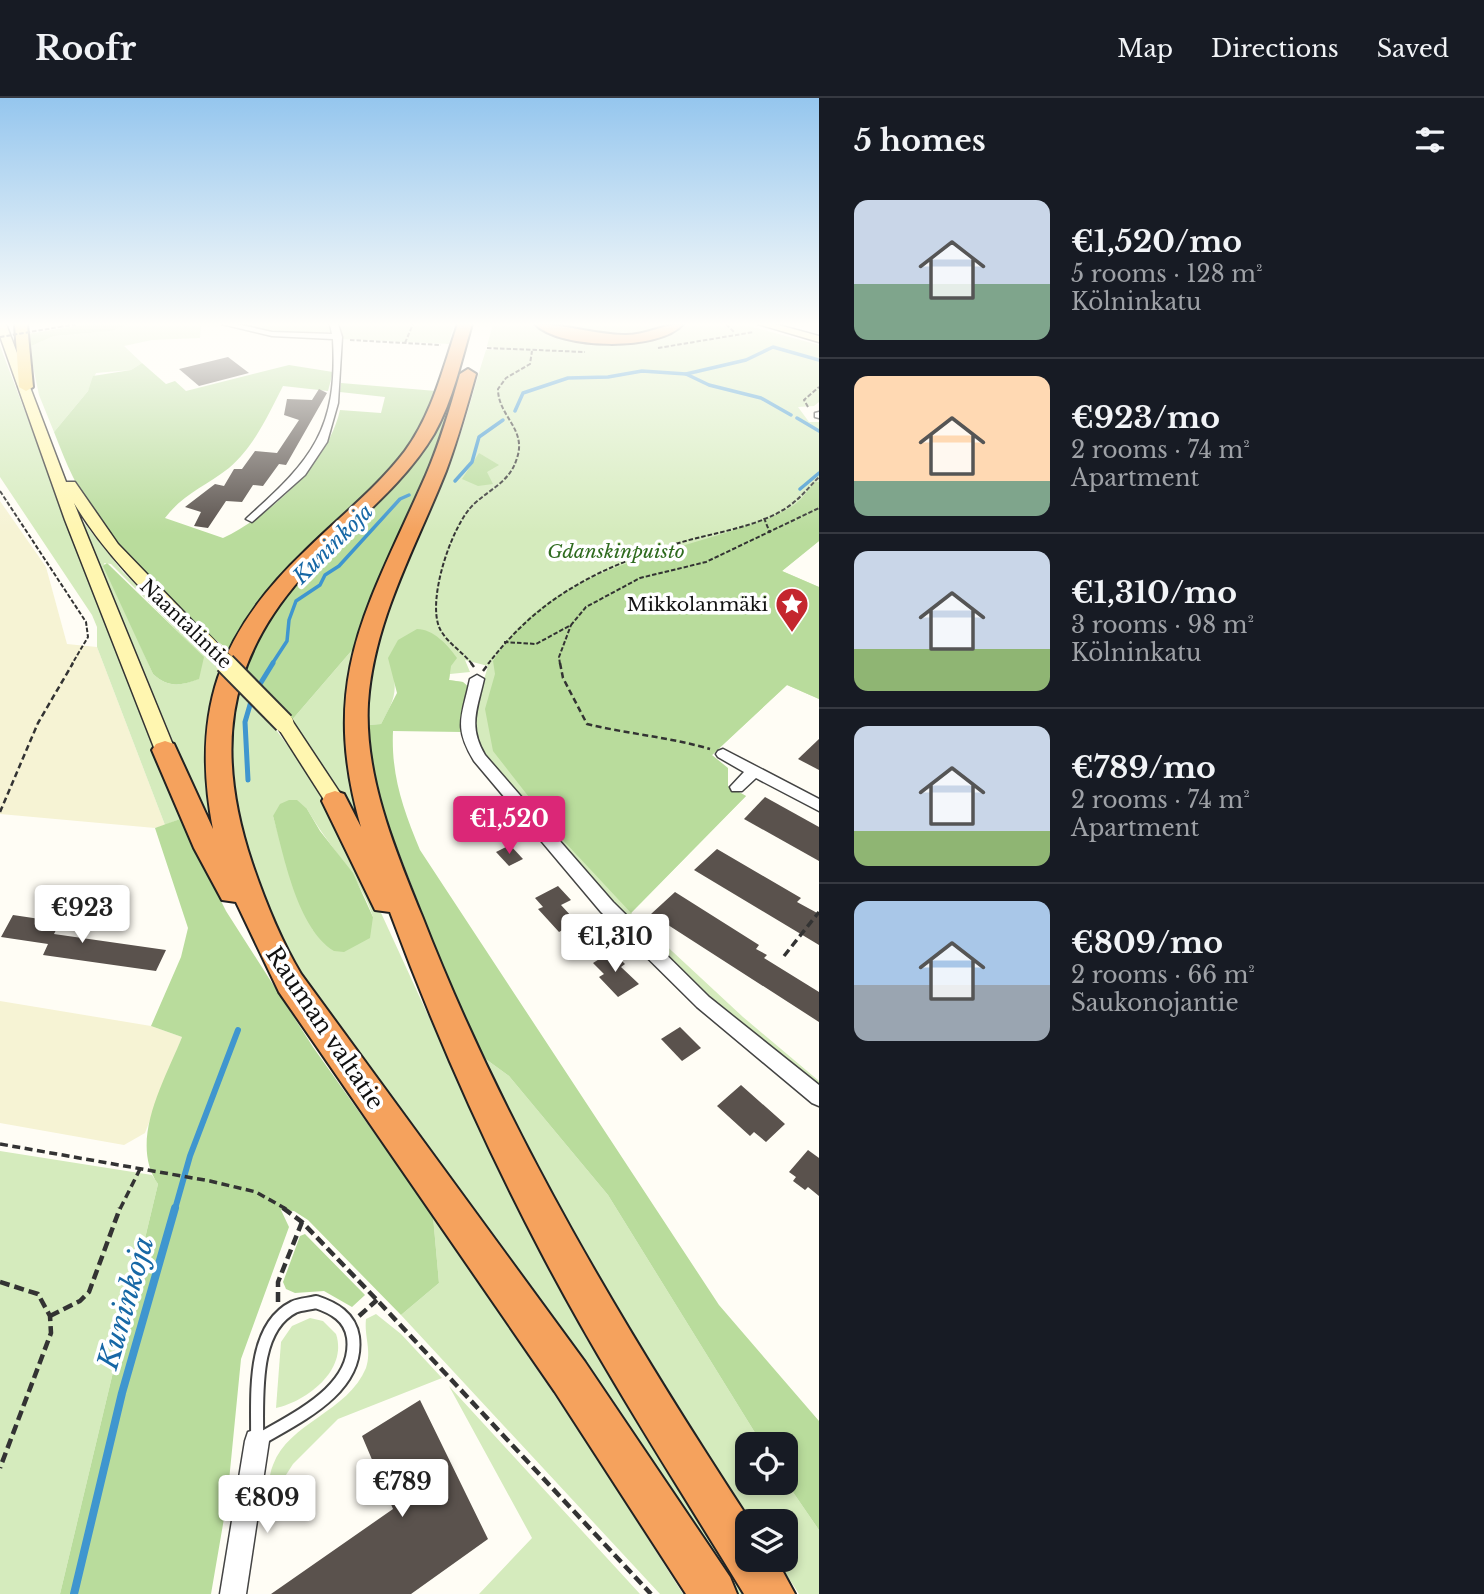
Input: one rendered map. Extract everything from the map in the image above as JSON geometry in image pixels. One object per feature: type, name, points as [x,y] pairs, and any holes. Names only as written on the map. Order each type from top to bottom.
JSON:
[{"type":"highway","name":"Rauman valtatie","points":[[444,394],[414,449],[382,487],[274,596],[240,645],[226,680],[215,737],[220,806],[228,838],[270,950],[325,1034],[570,1377],[713,1594]]},
{"type":"highway","points":[[454,1039],[409,925],[373,819],[356,746],[356,704],[370,626],[438,469],[458,394]]},
{"type":"highway","points":[[165,750],[208,848],[234,896],[270,950]]},
{"type":"highway","points":[[335,801],[522,1182],[632,1375],[735,1537]]},
{"type":"highway","points":[[757,1572],[771,1594]]},
{"type":"main road","name":"Naantalintie","points":[[29,394],[72,520],[165,750]]},
{"type":"main road","name":"Naantalintie","points":[[46,441],[104,538],[135,574],[200,636],[284,723],[335,801]]},
{"type":"street","points":[[252,519],[314,459],[326,439],[334,394]]},
{"type":"street","points":[[477,679],[467,726],[468,738],[479,758],[514,802],[607,907],[703,1002],[819,1097]]},
{"type":"street","points":[[723,754],[819,806]]},
{"type":"street","points":[[737,787],[754,771]]},
{"type":"street","points":[[233,1594],[257,1441]]},
{"type":"lane","points":[[316,1302],[336,1309],[349,1325],[355,1350],[344,1378],[310,1408],[257,1441],[262,1357],[269,1334],[279,1317],[304,1303],[316,1302]]},
{"type":"path","points":[[477,679],[474,666],[438,627],[433,611],[455,536],[466,512],[500,488],[518,456],[517,425],[499,403],[497,394]]},
{"type":"path","points":[[807,407],[804,400],[811,394]]},
{"type":"path","points":[[477,679],[522,622],[595,571],[764,518],[791,505],[819,477]]},
{"type":"path","points":[[0,491],[86,622],[88,638],[38,723],[0,812]]},
{"type":"path","points":[[723,754],[668,737],[639,737],[587,724],[563,678],[559,657],[571,625],[586,607],[640,578],[706,562],[770,534],[819,508]]},
{"type":"path","points":[[764,518],[770,534]]},
{"type":"path","points":[[505,642],[536,644],[571,625]]},
{"type":"path","points":[[785,956],[819,912]]},
{"type":"path","points":[[0,1144],[141,1167],[256,1192],[302,1222],[651,1594]]},
{"type":"path","points":[[50,1316],[80,1301],[89,1292],[122,1203],[141,1167]]},
{"type":"path","points":[[279,1317],[278,1282],[302,1222]]},
{"type":"path","points":[[0,1282],[38,1294],[50,1316],[51,1333],[0,1468]]},
{"type":"path","points":[[349,1325],[377,1300]]},
{"type":"shaded area","points":[[0,501],[46,567],[67,644],[97,647],[165,825],[155,828],[0,814]]},
{"type":"shaded area","points":[[0,1001],[151,1026],[182,1037],[145,1133],[124,1145],[0,1123]]},
{"type":"green space","points":[[0,394],[18,394],[180,819],[165,825],[97,647],[97,627],[92,615],[0,477]]},
{"type":"green space","points":[[39,394],[86,394],[54,432]]},
{"type":"green space","points":[[86,394],[279,394],[260,430],[238,460],[180,502],[165,518],[223,538],[260,516],[295,485],[323,449],[340,410],[381,413],[385,397],[356,394],[435,394],[414,437],[398,462],[355,508],[263,597],[244,622],[229,650],[186,615],[121,548],[86,500],[70,472],[54,432]]},
{"type":"green space","name":"Gdanskinpuisto","points":[[473,394],[819,394],[819,402],[814,406],[798,407],[809,422],[819,422],[819,541],[782,571],[819,587],[819,699],[787,685],[697,769],[746,796],[631,913],[743,1017],[819,1081],[819,1090],[692,981],[613,904],[480,753],[476,743],[475,721],[488,666],[465,660],[470,672],[450,674],[449,680],[463,682],[462,732],[401,697],[394,678],[394,696],[381,724],[368,725],[367,693],[372,659],[382,623],[395,586],[463,427]]},
{"type":"green space","points":[[447,406],[453,407],[433,464],[362,619],[353,649],[291,721],[242,667],[281,598],[381,499]]},
{"type":"green space","points":[[479,453],[499,465],[487,472],[493,484],[478,486],[462,479]]},
{"type":"green space","points":[[815,482],[819,482],[819,541],[782,571],[819,587],[819,699],[787,685],[712,755],[728,768],[728,786],[746,796],[631,913],[561,838],[493,751],[485,709],[495,674],[493,661],[514,633],[539,610],[566,591],[627,563],[778,514],[797,503]]},
{"type":"green space","points":[[81,519],[123,572],[221,667],[211,714],[207,755],[210,796],[219,843],[196,805],[100,573]],"holes":[[[104,563],[111,564],[203,657],[198,679],[169,684],[153,674]]]},
{"type":"green space","points":[[107,563],[204,657],[199,679],[169,684],[153,674],[103,566]]},
{"type":"green space","points":[[417,629],[440,639],[457,658],[451,666],[449,680],[463,682],[470,688],[461,722],[462,732],[393,731],[399,792],[420,850],[719,1305],[819,1421],[819,1530],[795,1495],[798,1495],[798,1432],[755,1432],[608,1195],[509,1076],[476,1052],[389,827],[374,773],[368,725],[381,724],[397,693],[388,658],[398,640]]},
{"type":"green space","points":[[353,649],[346,719],[349,760],[365,828],[361,830],[291,721]]},
{"type":"green space","points":[[242,688],[272,724],[325,800],[348,841],[507,1187],[735,1561],[735,1572],[742,1572],[755,1594],[731,1594],[285,952],[237,842],[225,708]],"holes":[[[307,809],[352,875],[373,917],[313,930],[295,892],[273,816]]]},
{"type":"green space","points":[[297,800],[307,809],[320,831],[353,873],[373,917],[370,938],[344,952],[334,951],[321,940],[310,926],[294,890],[273,816],[280,804]]},
{"type":"green space","points":[[180,819],[226,911],[313,1047],[433,1216],[439,1283],[401,1315],[308,1220],[294,1211],[281,1210],[289,1227],[241,1359],[227,1501],[211,1594],[60,1594],[158,1184],[150,1167],[147,1149],[152,1110],[182,1037],[151,1026],[181,957],[188,928],[155,828]]},
{"type":"green space","points":[[476,1052],[509,1076],[608,1195],[755,1432],[735,1432],[735,1495],[795,1495],[819,1530],[819,1594],[799,1594],[785,1572],[798,1572],[798,1509],[742,1509],[598,1282]]},
{"type":"green space","points":[[0,1151],[152,1175],[158,1184],[60,1594],[0,1594]]},
{"type":"green space","points":[[433,1216],[587,1443],[683,1594],[660,1594],[401,1315],[439,1283]]},
{"type":"green space","points":[[305,1234],[365,1295],[352,1307],[324,1291],[295,1293],[286,1289],[283,1282],[300,1236]]},
{"type":"green space","points":[[376,1314],[401,1334],[442,1378],[338,1419],[293,1464],[268,1503],[270,1474],[281,1450],[305,1427],[346,1396],[366,1368],[366,1319]]},
{"type":"green space","points":[[310,1318],[323,1321],[336,1334],[336,1360],[322,1382],[312,1391],[300,1399],[276,1408],[281,1342],[292,1326]]},
{"type":"green space","points":[[449,1386],[640,1594],[479,1594],[532,1538]]},
{"type":"building","points":[[316,394],[327,394],[286,465],[279,464],[263,486],[253,485],[242,502],[226,501],[208,528],[194,526],[201,512],[185,507],[215,484],[224,486],[234,469],[242,469],[255,451],[277,453],[299,420],[284,415],[287,399],[312,400]]},
{"type":"building","points":[[819,739],[819,770],[798,759]]},
{"type":"building","points":[[765,797],[819,827],[819,861],[744,819]]},
{"type":"building","points":[[476,801],[490,814],[475,822],[461,808]]},
{"type":"building","points":[[510,845],[523,859],[509,866],[496,852]]},
{"type":"building","points":[[717,849],[801,898],[797,902],[819,914],[819,945],[694,870]]},
{"type":"building","points":[[558,886],[571,900],[561,905],[572,917],[566,920],[571,925],[559,932],[538,909],[543,907],[535,898]]},
{"type":"building","points":[[675,892],[759,945],[756,949],[767,955],[764,958],[819,992],[819,1022],[651,914]]},
{"type":"building","points":[[13,915],[60,922],[54,934],[166,950],[156,971],[43,955],[48,944],[1,937]]},
{"type":"building","points":[[612,951],[625,964],[621,967],[639,984],[618,997],[599,977],[604,974],[593,963]]},
{"type":"building","points":[[680,1027],[701,1048],[682,1061],[661,1039]]},
{"type":"building","points":[[741,1085],[785,1124],[766,1142],[754,1132],[750,1136],[717,1106]]},
{"type":"building","points":[[808,1150],[819,1158],[819,1196],[808,1187],[805,1190],[793,1181],[796,1177],[789,1172]]},
{"type":"building","points":[[420,1400],[488,1539],[411,1594],[271,1594],[393,1509],[362,1436]]},
{"type":"waterway","name":"Kuninkoja","points":[[515,411],[523,394]]},
{"type":"waterway","points":[[744,394],[761,398],[791,415]]},
{"type":"waterway","points":[[797,418],[819,431]]},
{"type":"waterway","name":"Kuninkoja","points":[[455,481],[472,462],[479,437],[503,420]]},
{"type":"waterway","points":[[800,489],[819,473]]},
{"type":"waterway","name":"Kuninkoja","points":[[272,664],[287,641],[289,620],[296,601],[320,585],[325,575],[339,566],[400,499],[409,495]]},
{"type":"waterway","name":"Kuninkoja","points":[[257,689],[273,663]]},
{"type":"waterway","name":"Kuninkoja","points":[[248,780],[245,722],[252,698]]},
{"type":"waterway","name":"Kuninkoja","points":[[175,1209],[190,1156],[238,1030]]},
{"type":"waterway","name":"Kuninkoja","points":[[74,1594],[122,1393],[175,1208]]},
{"type":"place","name":"Mikkolanmäki","points":[[792,634]]}]
